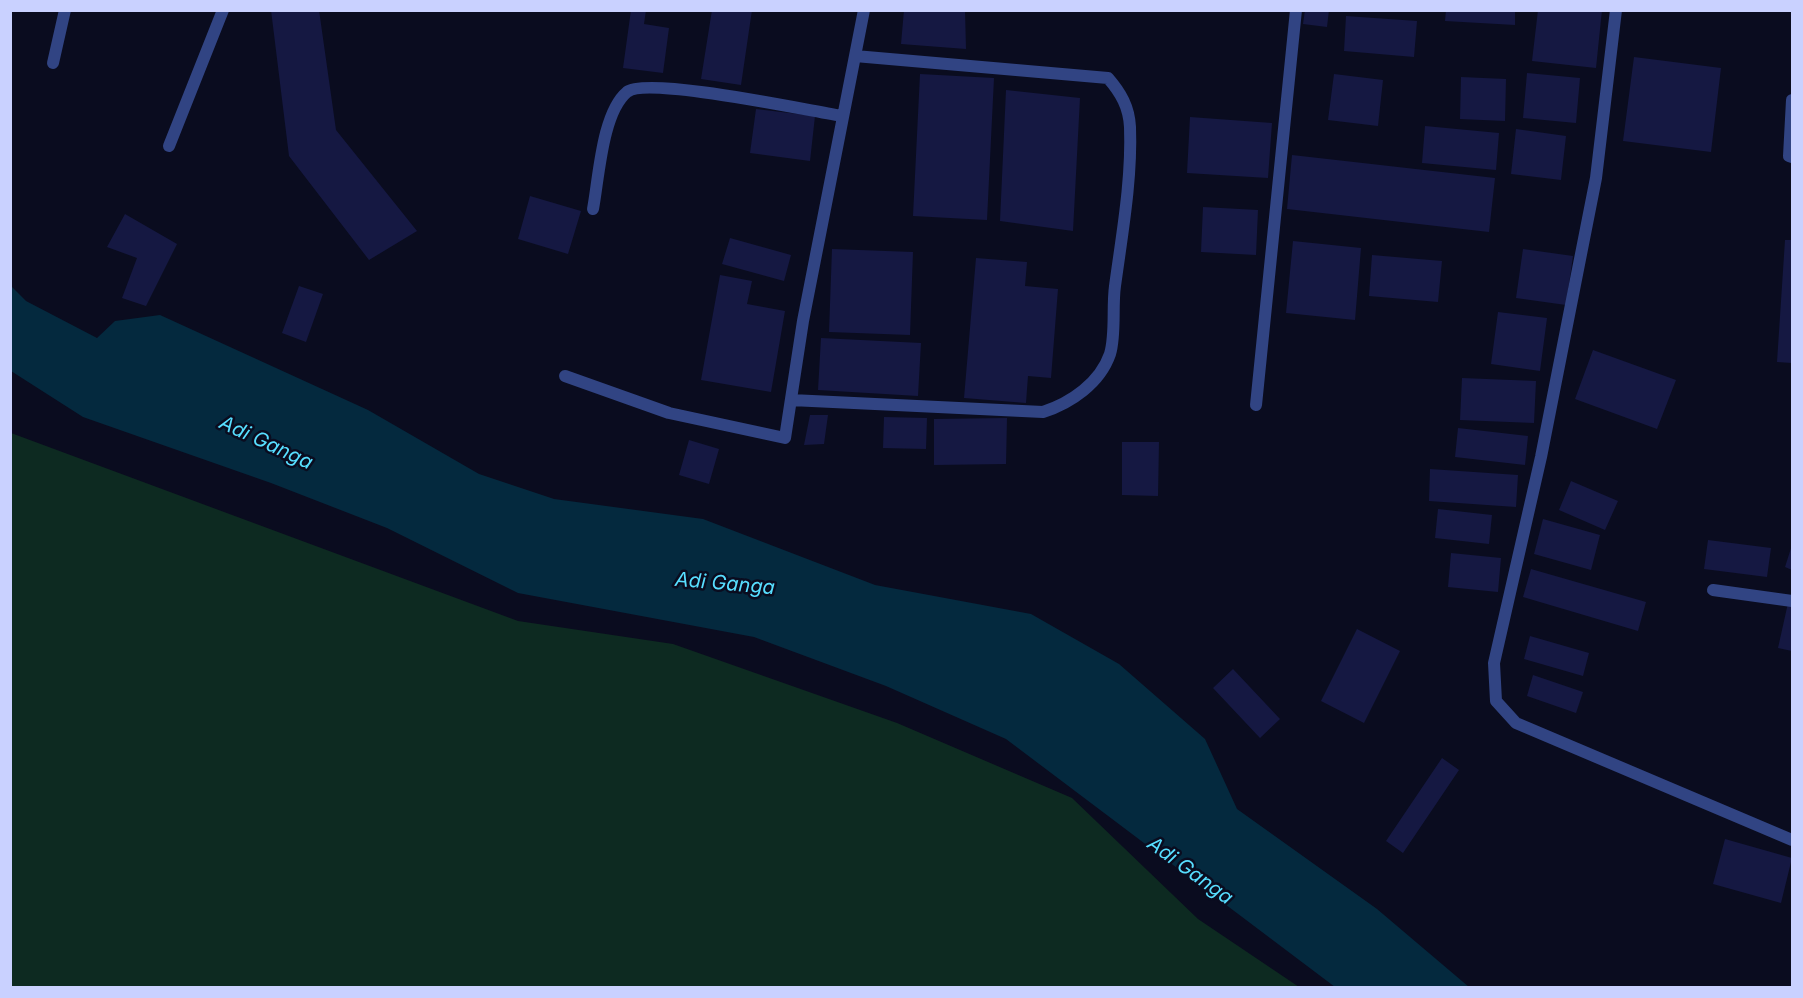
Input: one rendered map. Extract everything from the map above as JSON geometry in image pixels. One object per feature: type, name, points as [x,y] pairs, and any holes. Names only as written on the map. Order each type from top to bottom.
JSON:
[{"type":"street","points":[[53,63],[65,10]]},
{"type":"street","points":[[169,146],[223,10]]},
{"type":"street","points":[[565,376],[669,413],[785,438],[803,321],[864,10]]},
{"type":"street","points":[[1256,405],[1296,10]]},
{"type":"street","points":[[1616,10],[1596,178],[1541,457],[1494,663],[1496,701],[1516,723],[1792,840]]},
{"type":"street","points":[[791,400],[1043,412],[1063,406],[1092,383],[1110,354],[1115,287],[1124,236],[1130,126],[1124,97],[1108,78],[855,56]]},
{"type":"street","points":[[593,209],[607,129],[615,107],[628,91],[645,87],[677,89],[843,116]]},
{"type":"street","points":[[1792,100],[1789,156],[1792,157]]},
{"type":"street","points":[[1713,590],[1792,601]]},
{"type":"green space","points":[[11,433],[518,621],[673,644],[897,723],[1072,798],[1198,919],[1299,987],[11,987]]},
{"type":"water","name":"Adi Ganga","points":[[10,285],[26,301],[97,338],[115,321],[160,315],[368,410],[479,474],[554,499],[703,519],[875,585],[1031,614],[1119,664],[1205,739],[1237,809],[1377,909],[1469,987],[1335,987],[1006,739],[886,686],[754,637],[518,593],[387,528],[271,483],[83,417],[11,371]]},
{"type":"building","points":[[271,10],[319,10],[336,130],[417,231],[369,260],[289,156]]},
{"type":"building","points":[[631,10],[646,10],[644,24],[669,28],[663,73],[623,68]]},
{"type":"building","points":[[712,10],[752,10],[741,85],[701,79]]},
{"type":"building","points":[[904,10],[965,10],[966,49],[901,44]]},
{"type":"building","points":[[1305,10],[1329,10],[1327,27],[1303,24]]},
{"type":"building","points":[[1446,10],[1515,10],[1515,25],[1445,21]]},
{"type":"building","points":[[1538,10],[1602,10],[1596,68],[1532,61]]},
{"type":"building","points":[[1346,16],[1417,21],[1414,57],[1344,51]]},
{"type":"building","points":[[1634,57],[1721,68],[1711,152],[1623,141]]},
{"type":"building","points":[[1527,73],[1580,78],[1576,123],[1523,118]]},
{"type":"building","points":[[920,74],[994,78],[987,220],[913,216]]},
{"type":"building","points":[[1334,74],[1383,80],[1378,126],[1328,120]]},
{"type":"building","points":[[1461,77],[1506,79],[1505,121],[1460,119]]},
{"type":"building","points":[[1006,90],[1080,98],[1073,231],[1000,221]]},
{"type":"building","points":[[756,109],[815,116],[810,161],[750,153]]},
{"type":"building","points":[[1190,117],[1272,123],[1268,178],[1187,173]]},
{"type":"building","points":[[1425,126],[1499,133],[1496,170],[1422,163]]},
{"type":"building","points":[[1516,129],[1566,136],[1561,180],[1511,174]]},
{"type":"building","points":[[1292,155],[1495,178],[1489,232],[1287,209]]},
{"type":"building","points":[[530,196],[581,211],[568,254],[518,239]]},
{"type":"building","points":[[1203,207],[1258,210],[1256,255],[1201,252]]},
{"type":"building","points":[[125,214],[177,244],[146,306],[122,298],[137,258],[107,247]]},
{"type":"building","points":[[730,238],[791,255],[784,281],[722,264]]},
{"type":"building","points":[[1785,240],[1792,240],[1792,363],[1777,362]]},
{"type":"building","points":[[1293,241],[1361,248],[1355,320],[1286,313]]},
{"type":"building","points":[[832,249],[913,252],[910,335],[829,332]]},
{"type":"building","points":[[1523,249],[1573,256],[1566,305],[1516,298]]},
{"type":"building","points":[[1372,255],[1442,261],[1438,302],[1369,296]]},
{"type":"building","points":[[976,258],[1027,262],[1025,286],[1058,289],[1051,378],[1028,376],[1026,403],[964,398]]},
{"type":"building","points":[[720,275],[752,281],[747,304],[785,311],[771,392],[701,380]]},
{"type":"building","points":[[299,286],[323,294],[306,342],[282,333]]},
{"type":"building","points":[[1498,312],[1547,318],[1540,371],[1491,364]]},
{"type":"building","points":[[821,338],[921,343],[918,396],[818,390]]},
{"type":"building","points":[[1593,350],[1676,380],[1657,429],[1575,399]]},
{"type":"building","points":[[1462,378],[1536,381],[1534,423],[1460,420]]},
{"type":"building","points":[[810,415],[828,415],[824,444],[804,445]]},
{"type":"building","points":[[884,417],[927,418],[926,449],[883,448]]},
{"type":"building","points":[[1007,418],[1006,464],[934,465],[934,419]]},
{"type":"building","points":[[1458,428],[1528,436],[1525,465],[1455,457]]},
{"type":"building","points":[[689,440],[719,449],[709,484],[679,475]]},
{"type":"building","points":[[1122,442],[1159,442],[1158,496],[1122,495]]},
{"type":"building","points":[[1430,469],[1518,475],[1516,507],[1429,501]]},
{"type":"building","points":[[1571,481],[1618,501],[1605,530],[1559,510]]},
{"type":"building","points":[[1438,509],[1492,515],[1489,544],[1435,538]]},
{"type":"building","points":[[1543,519],[1600,535],[1591,570],[1534,554]]},
{"type":"building","points":[[1708,540],[1771,548],[1767,577],[1704,569]]},
{"type":"building","points":[[1792,545],[1792,570],[1785,567]]},
{"type":"building","points":[[1451,553],[1501,558],[1498,592],[1448,587]]},
{"type":"building","points":[[1531,569],[1646,602],[1638,631],[1523,597]]},
{"type":"building","points":[[1788,603],[1792,603],[1792,651],[1778,648]]},
{"type":"building","points":[[1357,629],[1400,651],[1364,723],[1321,701]]},
{"type":"building","points":[[1530,636],[1589,653],[1583,676],[1524,659]]},
{"type":"building","points":[[1233,669],[1280,719],[1260,738],[1213,688]]},
{"type":"building","points":[[1533,675],[1583,692],[1576,713],[1527,696]]},
{"type":"building","points":[[1442,758],[1459,770],[1403,853],[1386,841]]},
{"type":"building","points":[[1725,839],[1792,858],[1781,903],[1713,884]]}]
